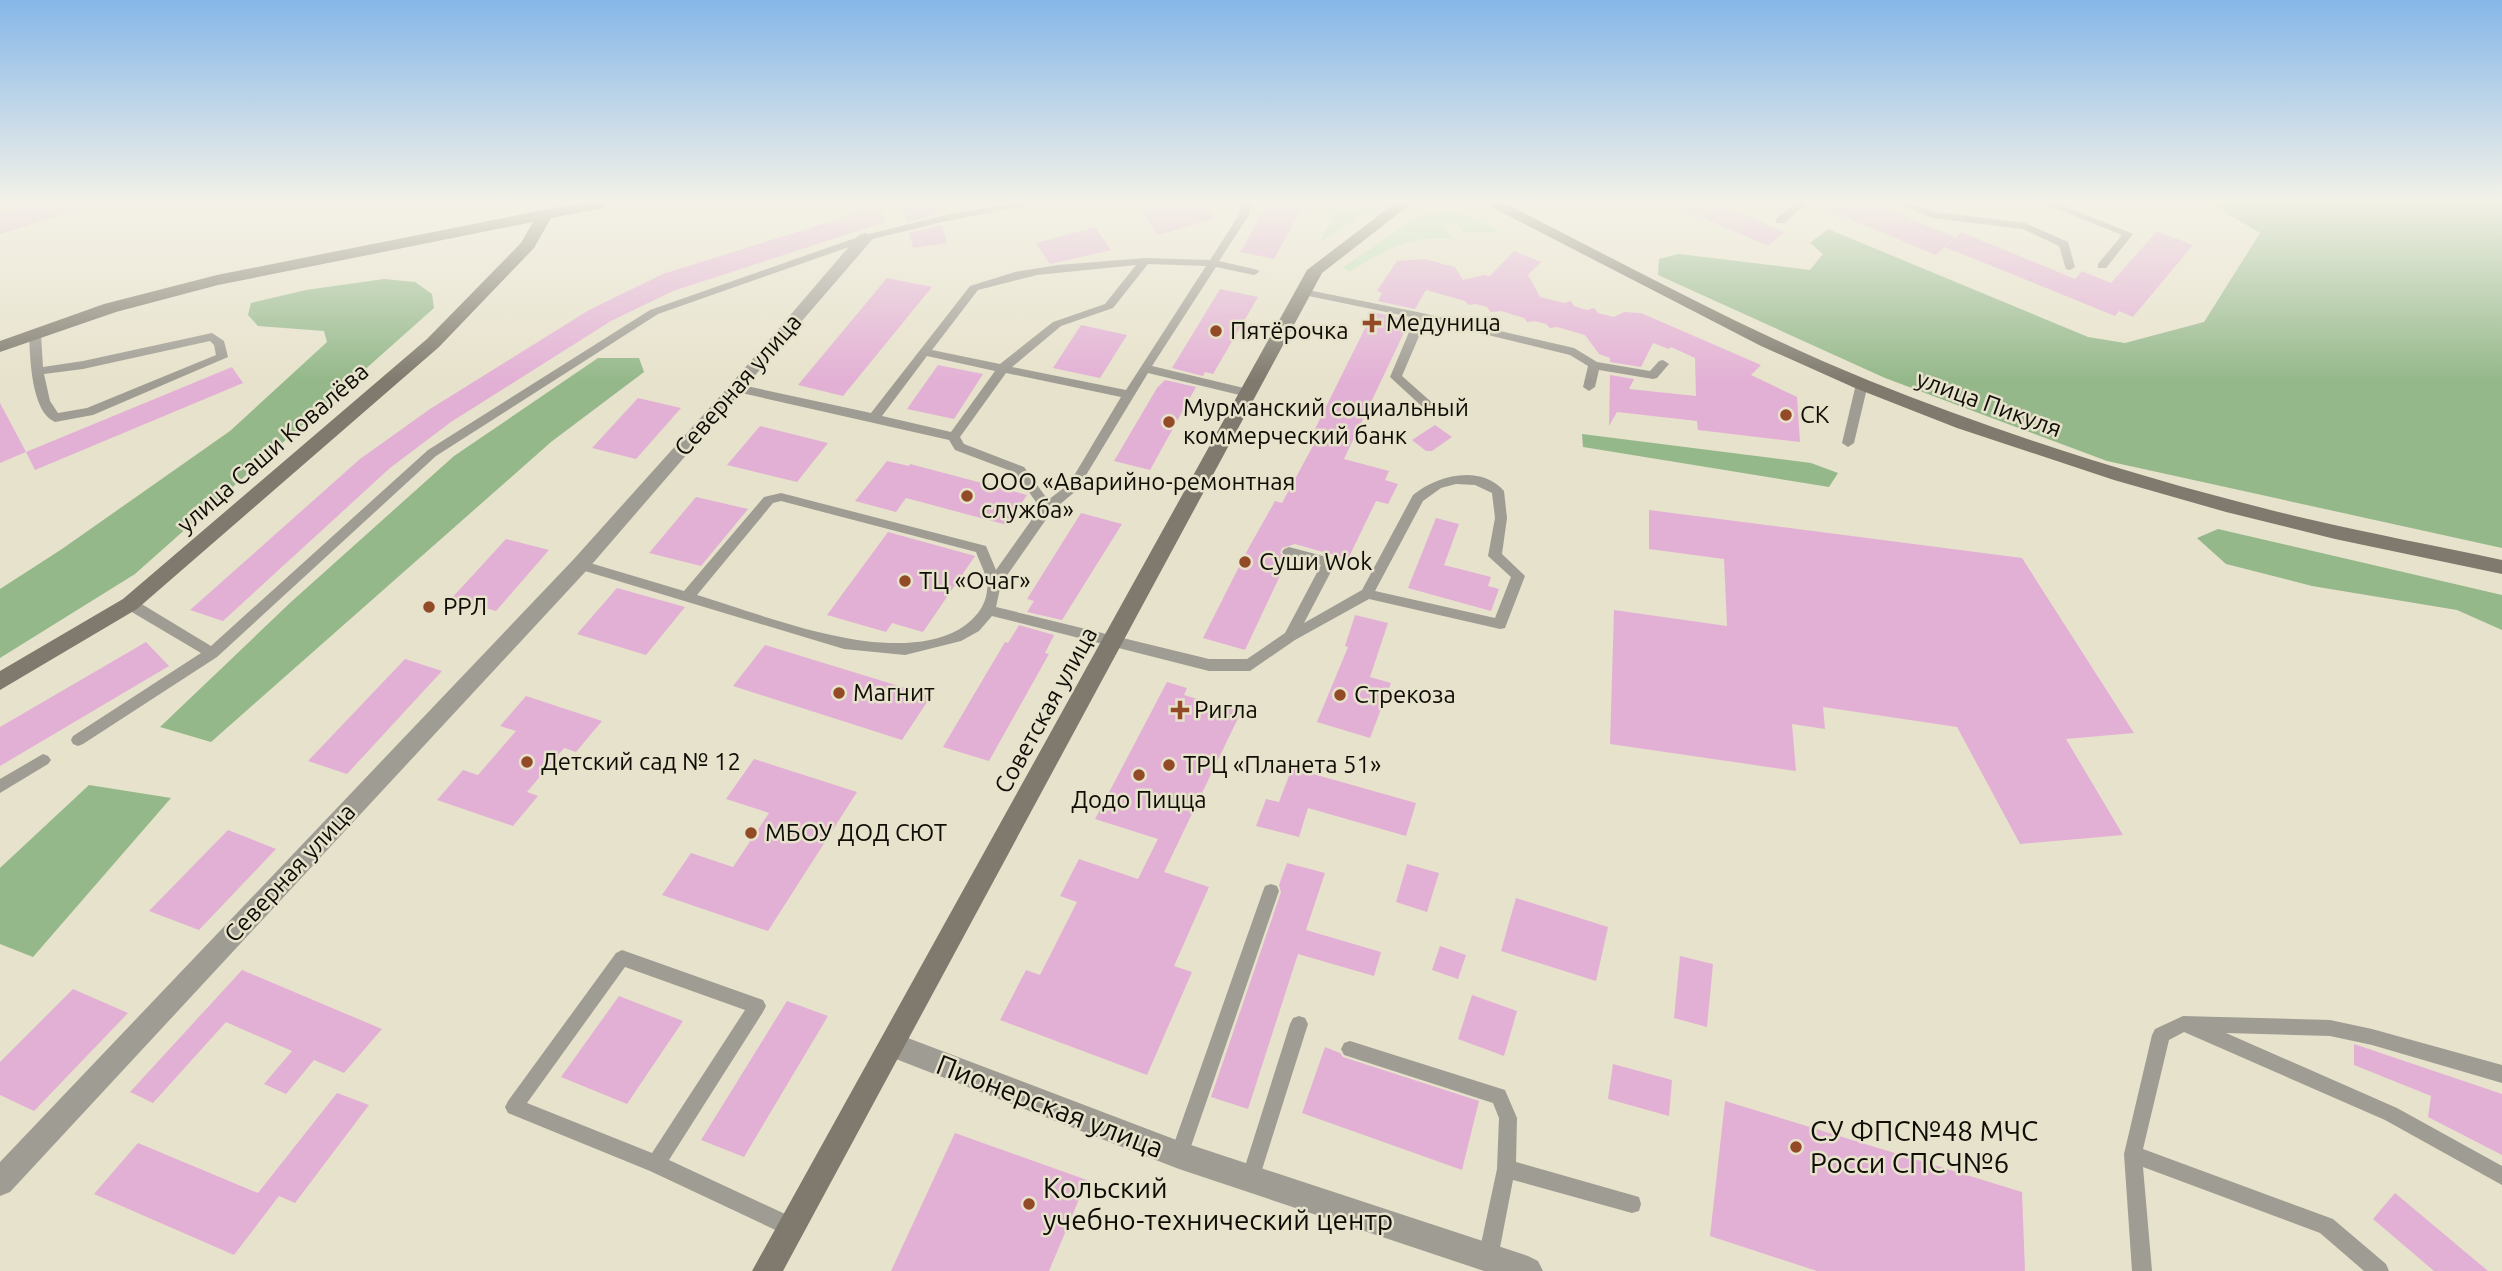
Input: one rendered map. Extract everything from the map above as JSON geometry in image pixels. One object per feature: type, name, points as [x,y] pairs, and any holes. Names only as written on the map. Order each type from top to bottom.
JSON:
[{"type":"street","points":[[0,347],[110,308],[217,280],[306,262]]},
{"type":"street","name":"улица Саши Ковалёва","points":[[0,681],[130,604],[433,343],[511,262]]},
{"type":"street","name":"Северная улица","points":[[0,1182],[580,565],[737,388],[843,262]]},
{"type":"street","name":"Советская улица","points":[[767,1271],[1315,270],[1325,262]]},
{"type":"street","name":"улица Пикуля","points":[[1606,262],[1861,384],[2098,469],[2280,519],[2502,567]]},
{"type":"street","name":"Пионерская улица","points":[[892,1045],[1179,1155],[1528,1271]]},
{"type":"lane","points":[[78,740],[212,653],[432,453],[654,312],[795,262]]},
{"type":"lane","points":[[874,418],[974,288],[997,279],[1050,270],[1131,262]]},
{"type":"lane","points":[[954,437],[1004,367],[1057,324],[1109,306],[1144,262]]},
{"type":"lane","points":[[1190,262],[1213,263],[1254,272]]},
{"type":"lane","points":[[2069,262],[2070,267]]},
{"type":"lane","points":[[2102,266],[2105,262]]},
{"type":"lane","points":[[580,565],[844,644],[905,650],[956,637],[974,627],[989,610],[994,583],[1047,508],[1073,487],[1213,263]]},
{"type":"lane","points":[[1303,292],[1422,316],[1574,352],[1594,365],[1653,375],[1663,363]]},
{"type":"lane","points":[[1422,316],[1396,377],[1433,410]]},
{"type":"lane","points":[[35,334],[39,371],[47,410],[55,418],[89,412],[222,357],[220,344],[212,337],[162,345],[71,369],[39,371]]},
{"type":"lane","points":[[924,352],[1129,395]]},
{"type":"lane","points":[[1589,387],[1594,365]]},
{"type":"lane","points":[[1145,368],[1248,393]]},
{"type":"lane","points":[[1848,443],[1861,384]]},
{"type":"lane","points":[[737,388],[954,437]]},
{"type":"lane","points":[[954,437],[959,447],[1020,470],[1047,508]]},
{"type":"lane","points":[[989,610],[1209,665],[1250,665],[1290,637],[1367,594],[1418,498],[1429,487],[1447,480],[1468,478],[1483,481],[1497,491],[1501,518],[1495,556],[1518,576],[1500,624],[1367,594]]},
{"type":"lane","points":[[688,596],[769,500],[781,497],[981,549],[994,583]]},
{"type":"lane","points":[[1289,552],[1329,562],[1290,637]]},
{"type":"lane","points":[[130,604],[212,653]]},
{"type":"lane","points":[[0,787],[43,760]]},
{"type":"lane","points":[[1179,1155],[1271,891]]},
{"type":"lane","points":[[656,1164],[757,1006],[622,958],[514,1107],[656,1164],[791,1227]]},
{"type":"lane","points":[[1250,1179],[1299,1024]]},
{"type":"lane","points":[[2183,1024],[2391,1114],[2502,1176]]},
{"type":"lane","points":[[2142,1271],[2133,1154],[2161,1035],[2183,1024],[2330,1028],[2372,1037],[2502,1074]]},
{"type":"lane","points":[[1350,1049],[1499,1097],[1508,1118],[1506,1169],[1488,1258]]},
{"type":"lane","points":[[2133,1154],[2326,1226],[2379,1271]]},
{"type":"lane","points":[[1506,1169],[1632,1204]]},
{"type":"green space","points":[[1350,262],[1366,262],[1350,271],[1342,268]]},
{"type":"green space","points":[[1659,262],[1747,262],[1810,270],[1816,262],[1908,262],[2088,337],[2125,343],[2204,322],[2242,262],[2502,262],[2502,548],[2107,461],[1885,378],[1658,275]]},
{"type":"green space","points":[[384,279],[415,282],[432,294],[434,308],[135,574],[0,658],[0,589],[62,549],[230,431],[327,342],[324,331],[258,326],[248,315],[251,303],[306,290]]},
{"type":"green space","points":[[598,358],[639,358],[644,372],[551,442],[211,742],[160,727],[291,602],[454,456]]},
{"type":"green space","points":[[1582,434],[1811,463],[1838,473],[1829,487],[1583,447]]},
{"type":"green space","points":[[2218,529],[2502,595],[2502,630],[2457,610],[2312,586],[2226,564],[2197,538]]},
{"type":"green space","points":[[89,785],[171,798],[33,957],[0,944],[0,868]]},
{"type":"building","points":[[700,262],[761,262],[673,291],[611,321],[451,422],[390,468],[223,621],[190,610],[360,459],[430,409],[589,310],[663,274]]},
{"type":"building","points":[[1396,262],[1437,262],[1455,267],[1463,280],[1490,276],[1503,262],[1541,262],[1528,275],[1540,297],[1564,303],[1571,301],[1574,306],[1587,310],[1594,308],[1598,313],[1614,317],[1624,312],[1641,313],[1761,365],[1751,375],[1797,397],[1800,442],[1698,430],[1697,421],[1617,412],[1609,426],[1610,375],[1634,379],[1629,389],[1696,396],[1695,358],[1671,347],[1669,349],[1653,343],[1641,367],[1610,362],[1610,358],[1599,354],[1585,335],[1557,327],[1550,328],[1535,321],[1527,322],[1524,318],[1501,311],[1491,312],[1487,307],[1468,305],[1465,301],[1426,290],[1415,309],[1378,301],[1382,293],[1377,291]]},
{"type":"building","points":[[1983,262],[2035,262],[2075,279],[2082,271],[2111,283],[2129,262],[2179,262],[2133,317],[2119,311],[2115,316]]},
{"type":"building","points":[[887,278],[932,287],[843,396],[798,385]]},
{"type":"building","name":"Пятёрочка","points":[[1220,289],[1258,297],[1213,374],[1205,372],[1203,376],[1172,368]]},
{"type":"building","points":[[1373,312],[1410,320],[1344,459],[1389,471],[1385,480],[1398,484],[1388,504],[1376,501],[1348,559],[1295,544],[1282,548],[1280,553],[1288,559],[1245,650],[1203,638],[1275,501],[1282,503],[1321,431],[1315,429]]},
{"type":"building","points":[[1081,325],[1127,335],[1100,378],[1053,368]]},
{"type":"building","points":[[938,365],[983,374],[954,419],[907,409]]},
{"type":"building","points":[[232,367],[243,383],[35,470],[26,452]]},
{"type":"building","points":[[1165,380],[1196,387],[1150,470],[1114,461],[1157,388]]},
{"type":"building","points":[[638,398],[681,408],[636,459],[592,448]]},
{"type":"building","points":[[0,403],[26,452],[0,463]]},
{"type":"building","points":[[1435,425],[1452,437],[1432,451],[1426,451],[1412,440]]},
{"type":"building","points":[[760,426],[828,443],[797,482],[727,465]]},
{"type":"building","name":"ООО «Аварийно-ремонтная служба»","points":[[887,461],[909,466],[910,464],[1027,495],[1007,525],[906,498],[896,512],[855,501]]},
{"type":"building","points":[[696,497],[748,509],[701,566],[649,553]]},
{"type":"building","points":[[1649,510],[2022,558],[2134,733],[2066,739],[2123,835],[2020,844],[1957,727],[1823,707],[1825,729],[1792,724],[1796,771],[1610,744],[1614,610],[1727,626],[1724,559],[1649,549]]},
{"type":"building","points":[[1081,513],[1122,524],[1062,620],[1027,612],[1034,601],[1027,599]]},
{"type":"building","points":[[1436,518],[1459,524],[1444,565],[1491,577],[1488,586],[1499,589],[1491,611],[1408,588]]},
{"type":"building","name":"ТЦ «Очаг»","points":[[888,532],[975,556],[923,632],[892,623],[886,632],[827,615]]},
{"type":"building","points":[[506,539],[549,550],[496,611],[451,599]]},
{"type":"building","points":[[617,588],[685,607],[646,655],[577,634]]},
{"type":"building","points":[[1355,615],[1388,623],[1370,677],[1391,683],[1370,738],[1317,722],[1348,647],[1345,646]]},
{"type":"building","points":[[1019,625],[1054,635],[1045,653],[1049,654],[989,761],[943,747],[1005,642],[1008,643]]},
{"type":"building","points":[[146,642],[169,666],[0,766],[0,727]]},
{"type":"building","name":"Магнит","points":[[765,645],[931,696],[902,740],[733,686]]},
{"type":"building","points":[[405,659],[442,671],[347,774],[308,761]]},
{"type":"building","points":[[1167,682],[1187,688],[1184,695],[1241,712],[1164,872],[1209,887],[1174,966],[1192,972],[1147,1075],[1000,1020],[1026,970],[1040,975],[1077,902],[1060,896],[1079,859],[1138,879],[1158,839],[1095,819]]},
{"type":"building","points":[[526,696],[602,721],[576,752],[564,748],[527,792],[538,796],[513,826],[437,800],[463,770],[478,775],[516,731],[500,726]]},
{"type":"building","points":[[754,759],[857,792],[768,931],[662,895],[691,853],[733,867],[769,813],[726,799]]},
{"type":"building","points":[[1292,768],[1416,803],[1406,836],[1308,808],[1299,837],[1256,826],[1266,799],[1279,802]]},
{"type":"building","points":[[228,830],[276,849],[199,930],[149,911]]},
{"type":"building","points":[[1287,863],[1325,873],[1306,930],[1381,952],[1374,976],[1298,954],[1248,1109],[1211,1097],[1281,892],[1279,885]]},
{"type":"building","points":[[1407,864],[1439,873],[1427,912],[1396,902]]},
{"type":"building","points":[[1516,898],[1608,927],[1596,981],[1501,951]]},
{"type":"building","points":[[1440,946],[1466,955],[1458,979],[1432,970]]},
{"type":"building","points":[[1680,956],[1713,964],[1707,1027],[1674,1018]]},
{"type":"building","points":[[242,970],[382,1029],[344,1073],[314,1060],[286,1094],[264,1084],[292,1051],[226,1022],[153,1103],[130,1092]]},
{"type":"building","points":[[73,989],[128,1013],[34,1111],[0,1095],[0,1062]]},
{"type":"building","points":[[1472,995],[1517,1011],[1504,1056],[1458,1039]]},
{"type":"building","points":[[619,996],[683,1021],[627,1104],[561,1077]]},
{"type":"building","points":[[787,1001],[828,1016],[744,1157],[701,1140]]},
{"type":"building","points":[[2354,1044],[2502,1094],[2502,1155],[2428,1117],[2431,1096],[2354,1065]]},
{"type":"building","points":[[1325,1047],[1343,1057],[1479,1101],[1462,1170],[1302,1113]]},
{"type":"building","points":[[1613,1064],[1672,1080],[1669,1116],[1608,1099]]},
{"type":"building","points":[[337,1093],[369,1105],[295,1203],[279,1196],[234,1255],[94,1194],[138,1143],[258,1193]]},
{"type":"building","name":"СУ ФПС№48 МЧС Росси СПСЧ№6","points":[[1725,1101],[2022,1192],[2025,1271],[1817,1271],[1710,1236]]},
{"type":"building","name":"Кольский учебно-технический центр","points":[[955,1133],[1087,1180],[1049,1271],[891,1271]]},
{"type":"building","points":[[2395,1193],[2488,1271],[2434,1271],[2373,1219]]},
{"type":"place","name":"Медуница","points":[[1372,323]]},
{"type":"place","name":"Пятёрочка","points":[[1216,331]]},
{"type":"place","name":"СК","points":[[1786,415]]},
{"type":"place","name":"Мурманский социальный коммерческий банк","points":[[1169,422]]},
{"type":"place","name":"ООО «Аварийно-ремонтная служба»","points":[[967,496]]},
{"type":"place","name":"Суши Wok","points":[[1245,562]]},
{"type":"place","name":"ТЦ «Очаг»","points":[[905,581]]},
{"type":"place","name":"РРЛ","points":[[429,607]]},
{"type":"place","name":"Магнит","points":[[839,693]]},
{"type":"place","name":"Стрекоза","points":[[1340,695]]},
{"type":"place","name":"Ригла","points":[[1180,710]]},
{"type":"place","name":"Детский сад № 12","points":[[527,762]]},
{"type":"place","name":"ТРЦ «Планета 51»","points":[[1169,765]]},
{"type":"place","name":"Додо Пицца","points":[[1139,775]]},
{"type":"place","name":"МБОУ ДОД СЮТ","points":[[751,833]]},
{"type":"place","name":"СУ ФПС№48 МЧС Росси СПСЧ№6","points":[[1796,1147]]},
{"type":"place","name":"Кольский учебно-технический центр","points":[[1029,1204]]}]
